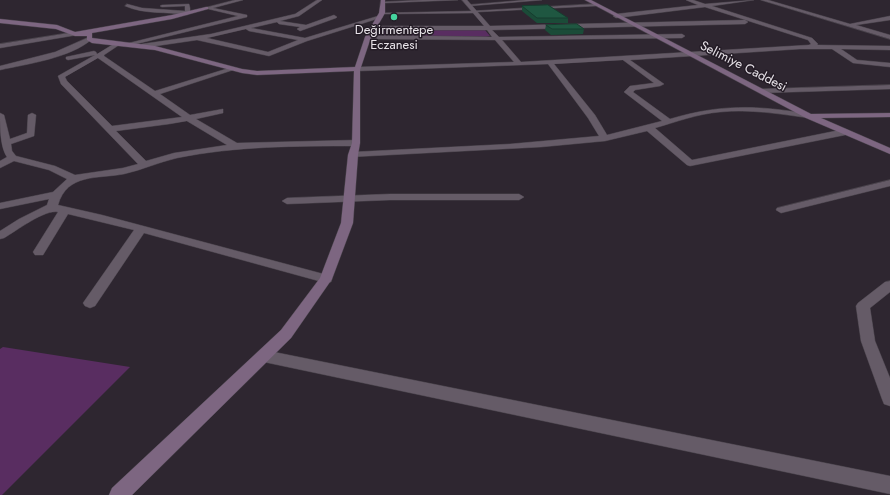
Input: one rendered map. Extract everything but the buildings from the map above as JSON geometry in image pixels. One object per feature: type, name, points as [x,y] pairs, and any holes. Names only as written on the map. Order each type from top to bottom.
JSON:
[{"type":"street","points":[[0,46],[75,34],[187,13],[241,0]]},
{"type":"street","points":[[142,46],[197,38],[297,15],[320,0]]},
{"type":"street","points":[[464,0],[519,64]]},
{"type":"street","name":"Selimiye Caddesi","points":[[587,0],[809,116],[890,151]]},
{"type":"street","points":[[688,0],[810,39],[815,44],[811,47]]},
{"type":"street","points":[[616,16],[752,0]]},
{"type":"street","points":[[763,0],[890,37]]},
{"type":"street","points":[[119,495],[286,334],[326,279],[347,223],[354,149],[357,68],[368,37],[381,15],[384,1]]},
{"type":"street","points":[[127,5],[146,11],[172,11],[187,13]]},
{"type":"street","points":[[162,6],[187,6],[187,13]]},
{"type":"street","points":[[206,8],[252,17]]},
{"type":"street","points":[[197,38],[268,54],[381,15]]},
{"type":"street","points":[[68,58],[78,57],[116,45],[128,44],[245,16]]},
{"type":"street","points":[[259,18],[308,26]]},
{"type":"street","points":[[282,36],[334,18]]},
{"type":"street","points":[[847,24],[890,18]]},
{"type":"street","points":[[0,20],[57,27],[75,34],[90,34],[89,39]]},
{"type":"street","points":[[373,28],[488,28],[754,22]]},
{"type":"street","points":[[245,28],[305,40]]},
{"type":"street","points":[[368,37],[498,39],[682,36]]},
{"type":"street","points":[[89,39],[92,41],[116,45]]},
{"type":"street","points":[[0,68],[51,55],[84,43],[89,39]]},
{"type":"street","points":[[128,44],[142,46],[231,69],[257,73],[625,59],[759,49],[811,47],[890,48]]},
{"type":"street","points":[[116,45],[61,76],[64,82],[111,129],[144,165]]},
{"type":"street","points":[[833,47],[855,62],[890,65]]},
{"type":"street","points":[[101,54],[101,57],[154,94],[189,118],[235,146]]},
{"type":"street","points":[[625,59],[660,84],[633,88],[628,92],[669,122]]},
{"type":"street","points":[[550,62],[592,117],[604,138]]},
{"type":"street","points":[[154,94],[231,69]]},
{"type":"street","points":[[761,91],[890,87]]},
{"type":"street","points":[[7,151],[74,178],[124,171],[174,156],[235,146],[277,144],[354,149],[515,146],[604,138],[649,128],[707,111],[747,109],[809,116],[890,115]]},
{"type":"street","points":[[111,129],[189,118],[220,111]]},
{"type":"street","points":[[0,115],[7,151]]},
{"type":"street","points":[[0,165],[7,151],[31,134],[32,115]]},
{"type":"street","points":[[649,128],[690,163],[845,132]]},
{"type":"street","points":[[0,206],[56,194],[74,178]]},
{"type":"street","points":[[781,210],[890,183]]},
{"type":"street","points":[[52,207],[56,194]]},
{"type":"street","points":[[287,201],[350,197],[519,197]]},
{"type":"street","points":[[0,236],[23,221],[52,207],[141,229],[326,279]]},
{"type":"street","points":[[39,252],[66,210]]},
{"type":"street","points":[[90,303],[141,229]]},
{"type":"street","points":[[890,285],[863,306],[868,341],[890,399]]},
{"type":"street","points":[[264,356],[890,485]]},
{"type":"lane","points":[[384,1],[456,0]]},
{"type":"lane","points":[[469,6],[540,0]]},
{"type":"lane","points":[[381,15],[474,12],[595,5]]},
{"type":"shaded area","points":[[485,30],[490,36],[385,36],[383,31]]},
{"type":"shaded area","points":[[3,347],[130,367],[2,495],[0,495],[0,349]]},
{"type":"place","name":"Değirmentepe Eczanesi","points":[[394,17]]}]
